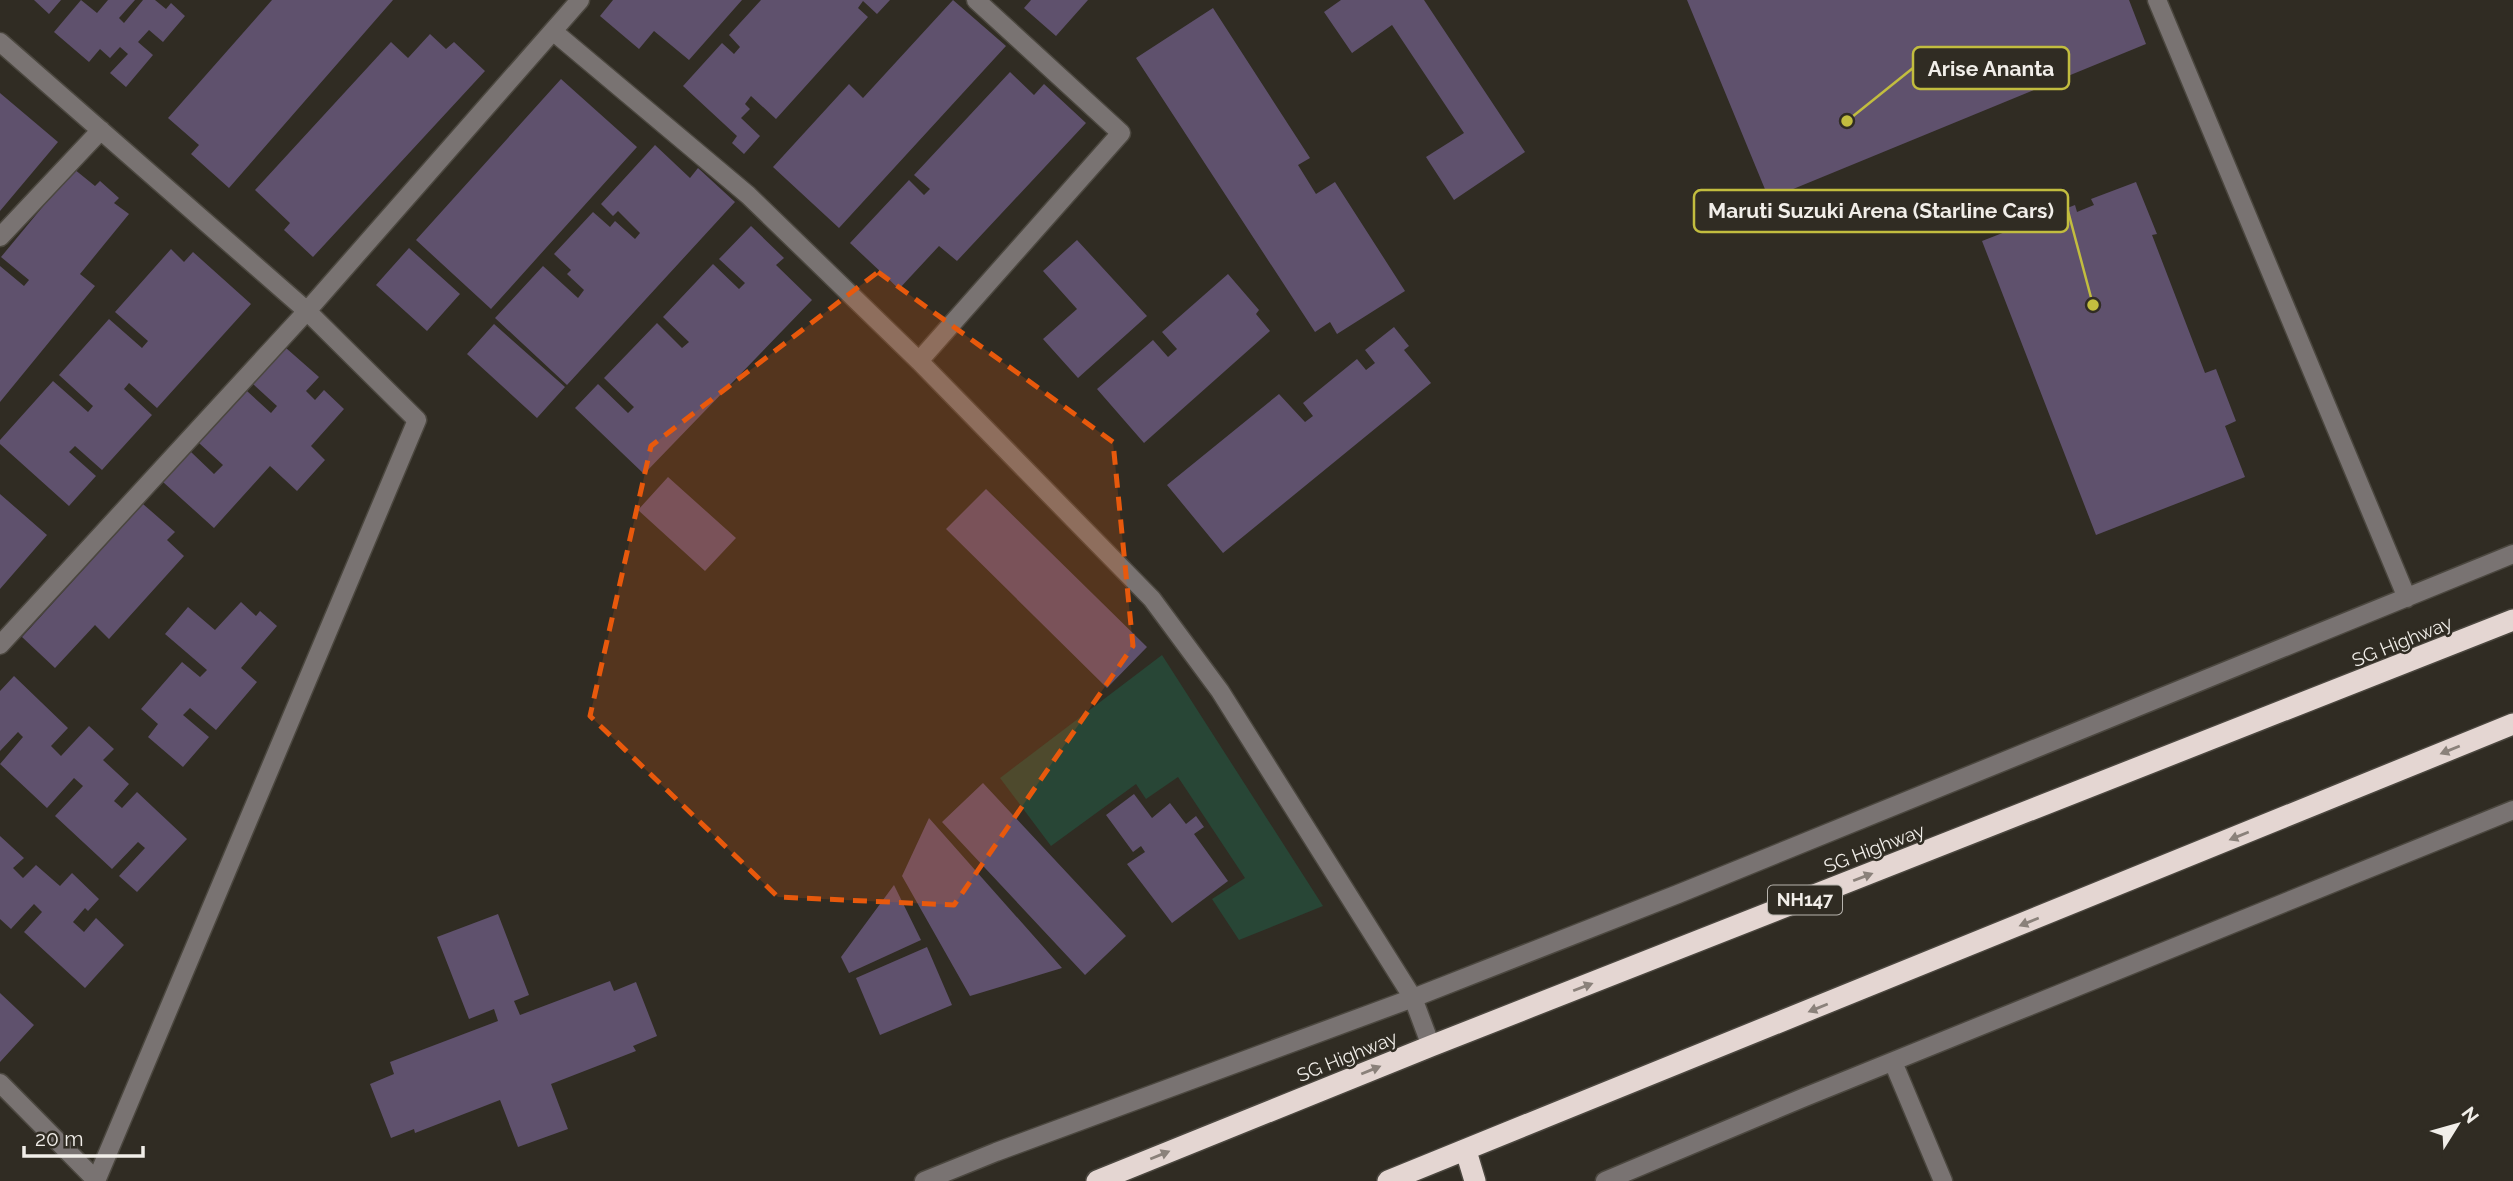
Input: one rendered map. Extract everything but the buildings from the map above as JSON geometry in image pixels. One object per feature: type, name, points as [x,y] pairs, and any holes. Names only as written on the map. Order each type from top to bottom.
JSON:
[{"type":"highway","name":"SG Highway","points":[[1097,1181],[1431,1046],[2513,620]]},
{"type":"highway","points":[[1388,1181],[2513,724]]},
{"type":"highway","points":[[1466,1151],[1475,1181]]},
{"type":"street","points":[[0,645],[307,311],[580,0]]},
{"type":"street","points":[[919,361],[1121,133],[976,0]]},
{"type":"street","points":[[2157,0],[2407,598]]},
{"type":"street","points":[[554,32],[748,195],[919,361],[1152,599],[1220,691],[1413,998],[1431,1046]]},
{"type":"street","points":[[0,42],[307,311],[417,420],[96,1180],[0,1083]]},
{"type":"street","points":[[0,237],[101,130]]},
{"type":"street","points":[[924,1181],[1413,998],[2513,554]]},
{"type":"street","points":[[1605,1181],[2513,810]]},
{"type":"street","points":[[1893,1062],[1943,1181]]},
{"type":"highlighted area","points":[[878,272],[1113,442],[1133,646],[954,905],[778,897],[590,716],[651,446]]},
{"type":"green space","points":[[1162,655],[1323,906],[1239,940],[1212,899],[1245,878],[1178,777],[1146,799],[1136,784],[1051,846],[1000,778]]},
{"type":"place","name":"Arise Ananta","points":[[1847,121]]},
{"type":"place","name":"Maruti Suzuki Arena (Starline Cars)","points":[[2093,305]]}]
